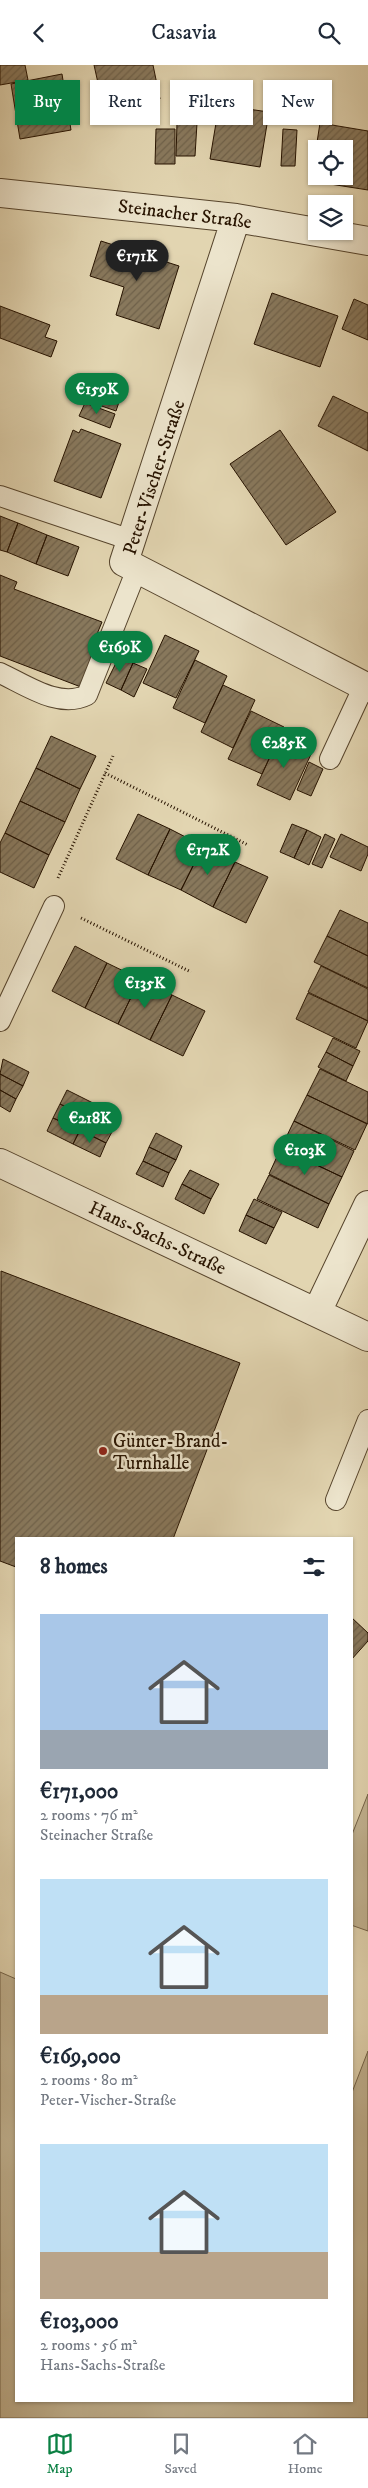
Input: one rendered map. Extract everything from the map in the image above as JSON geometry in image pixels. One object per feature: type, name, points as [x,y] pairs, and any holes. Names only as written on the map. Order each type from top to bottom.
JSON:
[{"type":"street","name":"Steinacher Straße","points":[[0,193],[236,218],[368,241]]},
{"type":"street","name":"Peter-Vischer-Straße","points":[[236,218],[124,562],[366,687]]},
{"type":"street","name":"Hans-Sachs-Straße","points":[[0,1163],[368,1337]]},
{"type":"street","points":[[317,1312],[368,1205]]},
{"type":"lane","points":[[0,495],[131,540]]},
{"type":"lane","points":[[0,673],[60,700],[76,701],[87,695],[137,569]]},
{"type":"lane","points":[[330,759],[366,687]]},
{"type":"lane","points":[[0,1021],[54,906]]},
{"type":"lane","points":[[336,1500],[368,1420]]},
{"type":"path","points":[[114,756],[51,893],[54,906],[191,972]]},
{"type":"path","points":[[106,773],[248,845]]},
{"type":"shaded area","points":[[368,1794],[368,1931],[353,1926],[353,1832]]},
{"type":"shaded area","points":[[0,1972],[15,1979],[15,2402],[353,2402],[353,2090],[368,2051],[368,2418],[0,2418]]},
{"type":"building","points":[[0,65],[25,65],[28,80],[15,80],[15,82],[0,85]]},
{"type":"building","points":[[94,65],[153,65],[156,80],[97,80]]},
{"type":"building","points":[[62,74],[63,80],[31,80]]},
{"type":"building","points":[[15,83],[15,108],[11,84]]},
{"type":"building","points":[[253,110],[263,111],[263,125],[267,125],[260,167],[210,159],[216,125],[253,125]]},
{"type":"building","points":[[18,125],[70,125],[71,130],[20,139]]},
{"type":"building","points":[[177,125],[197,125],[195,156],[176,156]]},
{"type":"building","points":[[320,125],[332,125],[368,131],[368,190],[336,185],[353,185],[353,140],[317,140]]},
{"type":"building","points":[[156,129],[175,129],[175,164],[155,164]]},
{"type":"building","points":[[283,129],[297,130],[295,166],[281,166]]},
{"type":"building","points":[[101,241],[179,266],[159,329],[116,315],[124,287],[90,276]]},
{"type":"building","points":[[272,293],[338,316],[320,367],[254,344]]},
{"type":"building","points":[[354,299],[368,305],[368,340],[342,329]]},
{"type":"building","points":[[0,306],[50,325],[45,337],[57,341],[51,357],[0,338]]},
{"type":"building","points":[[98,391],[120,399],[116,411],[93,403]]},
{"type":"building","points":[[333,396],[368,413],[368,451],[318,426]]},
{"type":"building","points":[[85,403],[115,414],[110,428],[79,416]]},
{"type":"building","points":[[81,429],[121,444],[101,498],[54,481],[73,430],[79,433]]},
{"type":"building","points":[[280,430],[336,512],[286,545],[230,464]]},
{"type":"building","points":[[0,516],[18,523],[7,552],[0,550]]},
{"type":"building","points":[[18,523],[47,535],[36,564],[7,552]]},
{"type":"building","points":[[47,535],[79,547],[68,576],[36,564]]},
{"type":"building","points":[[0,575],[17,582],[14,589],[102,622],[92,646],[97,647],[81,687],[0,656]]},
{"type":"building","points":[[165,635],[199,651],[176,698],[143,683]]},
{"type":"building","points":[[119,657],[133,663],[121,690],[106,683]]},
{"type":"building","points":[[195,660],[227,676],[205,723],[173,708]]},
{"type":"building","points":[[133,663],[147,669],[134,697],[121,690]]},
{"type":"building","points":[[223,685],[255,700],[233,748],[201,732]]},
{"type":"building","points":[[251,711],[284,727],[262,774],[228,759]]},
{"type":"building","points":[[51,736],[96,756],[80,789],[36,768]]},
{"type":"building","points":[[279,737],[312,752],[290,800],[257,785]]},
{"type":"building","points":[[309,762],[323,769],[311,796],[297,790]]},
{"type":"building","points":[[36,768],[80,789],[65,822],[20,801]]},
{"type":"building","points":[[20,801],[65,822],[49,855],[5,833]]},
{"type":"building","points":[[138,814],[170,829],[148,875],[116,859]]},
{"type":"building","points":[[292,824],[307,830],[294,858],[280,852]]},
{"type":"building","points":[[170,829],[203,846],[181,890],[148,875]]},
{"type":"building","points":[[307,830],[321,837],[309,865],[294,858]]},
{"type":"building","points":[[5,833],[49,855],[34,888],[0,872],[0,843]]},
{"type":"building","points":[[325,834],[335,839],[322,868],[312,864]]},
{"type":"building","points":[[341,834],[368,847],[368,854],[361,871],[330,857]]},
{"type":"building","points":[[203,846],[235,862],[213,907],[181,890]]},
{"type":"building","points":[[235,862],[268,877],[246,923],[213,907]]},
{"type":"building","points":[[340,910],[368,923],[368,956],[327,936]]},
{"type":"building","points":[[327,936],[368,956],[368,988],[314,962]]},
{"type":"building","points":[[75,946],[107,963],[85,1008],[52,991]]},
{"type":"building","points":[[107,963],[140,979],[118,1024],[85,1008]]},
{"type":"building","points":[[321,966],[368,989],[368,1021],[308,992]]},
{"type":"building","points":[[140,979],[172,995],[150,1040],[118,1024]]},
{"type":"building","points":[[308,993],[368,1021],[356,1048],[296,1019]]},
{"type":"building","points":[[172,995],[205,1011],[183,1056],[150,1040]]},
{"type":"building","points":[[333,1038],[360,1051],[353,1066],[326,1052]]},
{"type":"building","points":[[326,1052],[353,1066],[346,1081],[318,1067]]},
{"type":"building","points":[[3,1059],[29,1072],[23,1086],[0,1074]]},
{"type":"building","points":[[320,1069],[368,1092],[368,1124],[307,1095]]},
{"type":"building","points":[[0,1074],[23,1086],[16,1099],[0,1090]]},
{"type":"building","points":[[0,1090],[16,1099],[10,1112],[0,1106]]},
{"type":"building","points":[[67,1090],[93,1103],[86,1117],[60,1104]]},
{"type":"building","points":[[307,1095],[367,1124],[355,1150],[294,1121]]},
{"type":"building","points":[[93,1103],[120,1116],[113,1130],[86,1117]]},
{"type":"building","points":[[60,1104],[86,1117],[80,1130],[53,1118]]},
{"type":"building","points":[[86,1117],[113,1130],[106,1143],[80,1130]]},
{"type":"building","points":[[53,1118],[80,1130],[73,1144],[47,1131]]},
{"type":"building","points":[[294,1121],[354,1151],[342,1177],[281,1148]]},
{"type":"building","points":[[80,1130],[106,1143],[100,1157],[73,1144]]},
{"type":"building","points":[[156,1133],[182,1146],[176,1160],[149,1147]]},
{"type":"building","points":[[149,1147],[176,1160],[169,1173],[143,1161]]},
{"type":"building","points":[[281,1148],[342,1177],[329,1204],[269,1174]]},
{"type":"building","points":[[143,1161],[169,1173],[163,1187],[136,1174]]},
{"type":"building","points":[[190,1170],[219,1184],[211,1199],[182,1184]]},
{"type":"building","points":[[269,1175],[329,1204],[318,1228],[257,1199]]},
{"type":"building","points":[[182,1184],[211,1199],[204,1214],[175,1199]]},
{"type":"building","points":[[254,1199],[282,1212],[274,1228],[246,1215]]},
{"type":"building","points":[[246,1215],[274,1228],[266,1244],[239,1231]]},
{"type":"building","name":"Günter-Brand- Turnhalle","points":[[1,1271],[240,1363],[174,1537],[15,1537],[15,1567],[0,1561]]},
{"type":"building","points":[[353,1619],[368,1633],[368,1641],[353,1658]]},
{"type":"place","name":"Günter-Brand- Turnhalle","points":[[103,1451]]}]
